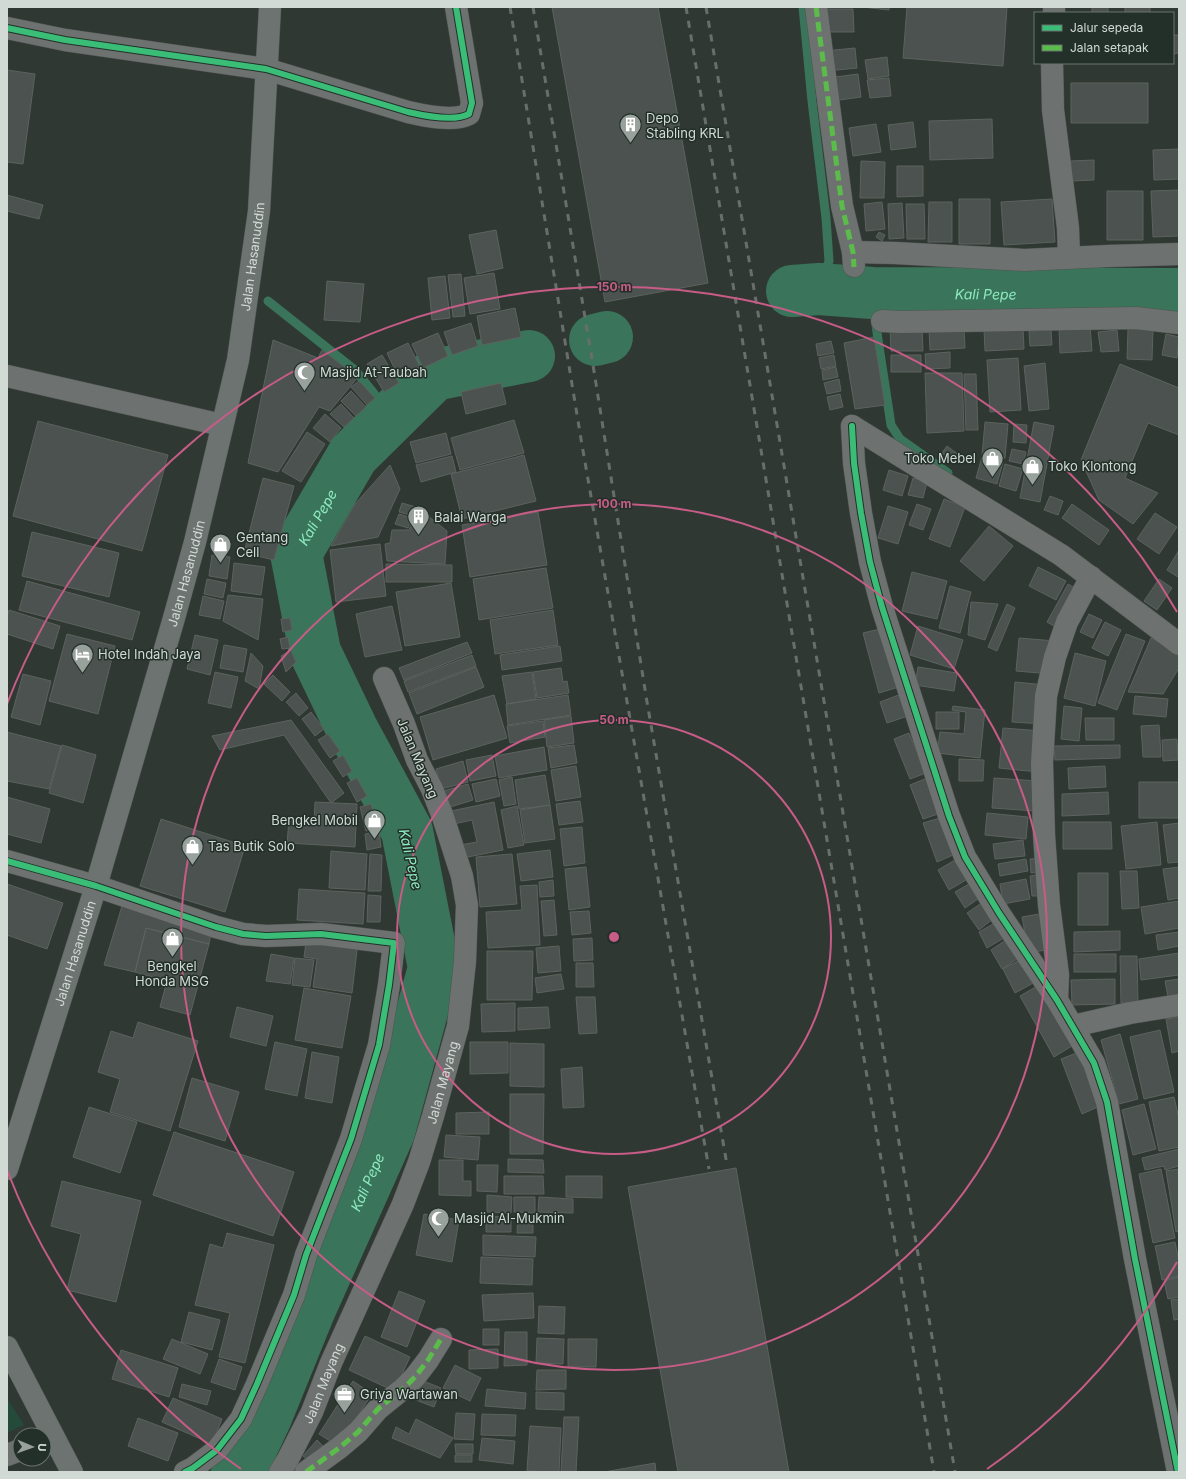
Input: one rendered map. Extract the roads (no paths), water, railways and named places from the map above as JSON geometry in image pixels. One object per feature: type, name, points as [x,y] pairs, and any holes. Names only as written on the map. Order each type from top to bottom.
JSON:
[{"type":"main road","name":"Jalan Hasanuddin","points":[[7,1169],[96,886],[194,546],[238,360],[259,211],[270,7]]},
{"type":"main road","points":[[7,1347],[44,1427]]},
{"type":"main road","points":[[52,1443],[72,1472]]},
{"type":"street","points":[[7,28],[65,40],[266,69],[408,112],[429,117],[463,117],[469,114],[472,103],[456,7]]},
{"type":"street","points":[[816,7],[842,206],[853,260],[903,253],[1025,260],[1069,257],[1179,254]]},
{"type":"street","points":[[1052,64],[1053,110],[1068,228],[1069,257]]},
{"type":"street","points":[[882,321],[901,322],[1136,318],[1179,323]]},
{"type":"street","points":[[7,376],[222,425]]},
{"type":"street","points":[[1178,1472],[1135,1259],[1108,1102],[1094,1063],[1057,1000],[995,907],[968,863],[949,816],[882,607],[870,562],[854,462],[852,426],[1061,555],[1179,644]]},
{"type":"street","points":[[1057,1000],[1058,975],[1049,905],[1044,827],[1042,763],[1046,696],[1055,657],[1067,622],[1091,578]]},
{"type":"street","name":"Jalan Mayang","points":[[280,1472],[312,1412],[331,1363],[403,1204],[419,1162],[458,1026],[465,961],[467,905],[462,876],[443,817],[432,789],[417,760],[404,724],[384,678]]},
{"type":"street","points":[[7,861],[96,886],[216,927],[243,934],[266,936],[321,934],[394,943],[379,1045],[350,1139],[306,1255],[294,1295],[257,1384],[240,1419],[217,1450],[193,1468],[185,1472]]},
{"type":"street","points":[[1073,1026],[1179,1004]]},
{"type":"street","points":[[306,1472],[358,1432],[378,1409],[404,1388],[428,1360],[441,1339]]},
{"type":"waterway","points":[[803,7],[812,101],[826,218],[829,261],[819,289]]},
{"type":"waterway","name":"Kali Pepe","points":[[792,291],[819,289],[872,293],[1179,294]]},
{"type":"waterway","points":[[872,293],[891,425],[900,439],[948,473]]},
{"type":"waterway","points":[[268,301],[355,370],[391,417]]},
{"type":"waterway","name":"Kali Pepe","points":[[595,340],[607,337]]},
{"type":"waterway","name":"Kali Pepe","points":[[237,1472],[241,1470],[266,1417],[309,1311],[389,1132],[434,968],[407,831],[352,729],[315,652],[296,553],[353,455],[434,375],[529,356]]},
{"type":"railway","points":[[510,7],[582,445],[709,1169]]},
{"type":"railway","points":[[533,7],[593,365],[647,702],[727,1165]]},
{"type":"railway","points":[[686,7],[934,1472]]},
{"type":"railway","points":[[706,7],[955,1472]]},
{"type":"place","name":"Depo Stabling KRL","points":[[630,144]]},
{"type":"place","name":"Masjid At-Taubah","points":[[304,392]]},
{"type":"place","name":"Toko Mebel","points":[[992,478]]},
{"type":"place","name":"Toko Klontong","points":[[1032,486]]},
{"type":"place","name":"Balai Warga","points":[[419,536]]},
{"type":"place","name":"Gentang Cell","points":[[220,564]]},
{"type":"place","name":"Hotel Indah Jaya","points":[[82,674]]},
{"type":"place","name":"Bengkel Mobil","points":[[374,840]]},
{"type":"place","name":"Tas Butik Solo","points":[[193,866]]},
{"type":"place","name":"Bengkel Honda MSG","points":[[172,958]]},
{"type":"place","name":"Masjid Al-Mukmin","points":[[438,1238]]},
{"type":"place","name":"Griya Wartawan","points":[[345,1414]]}]
